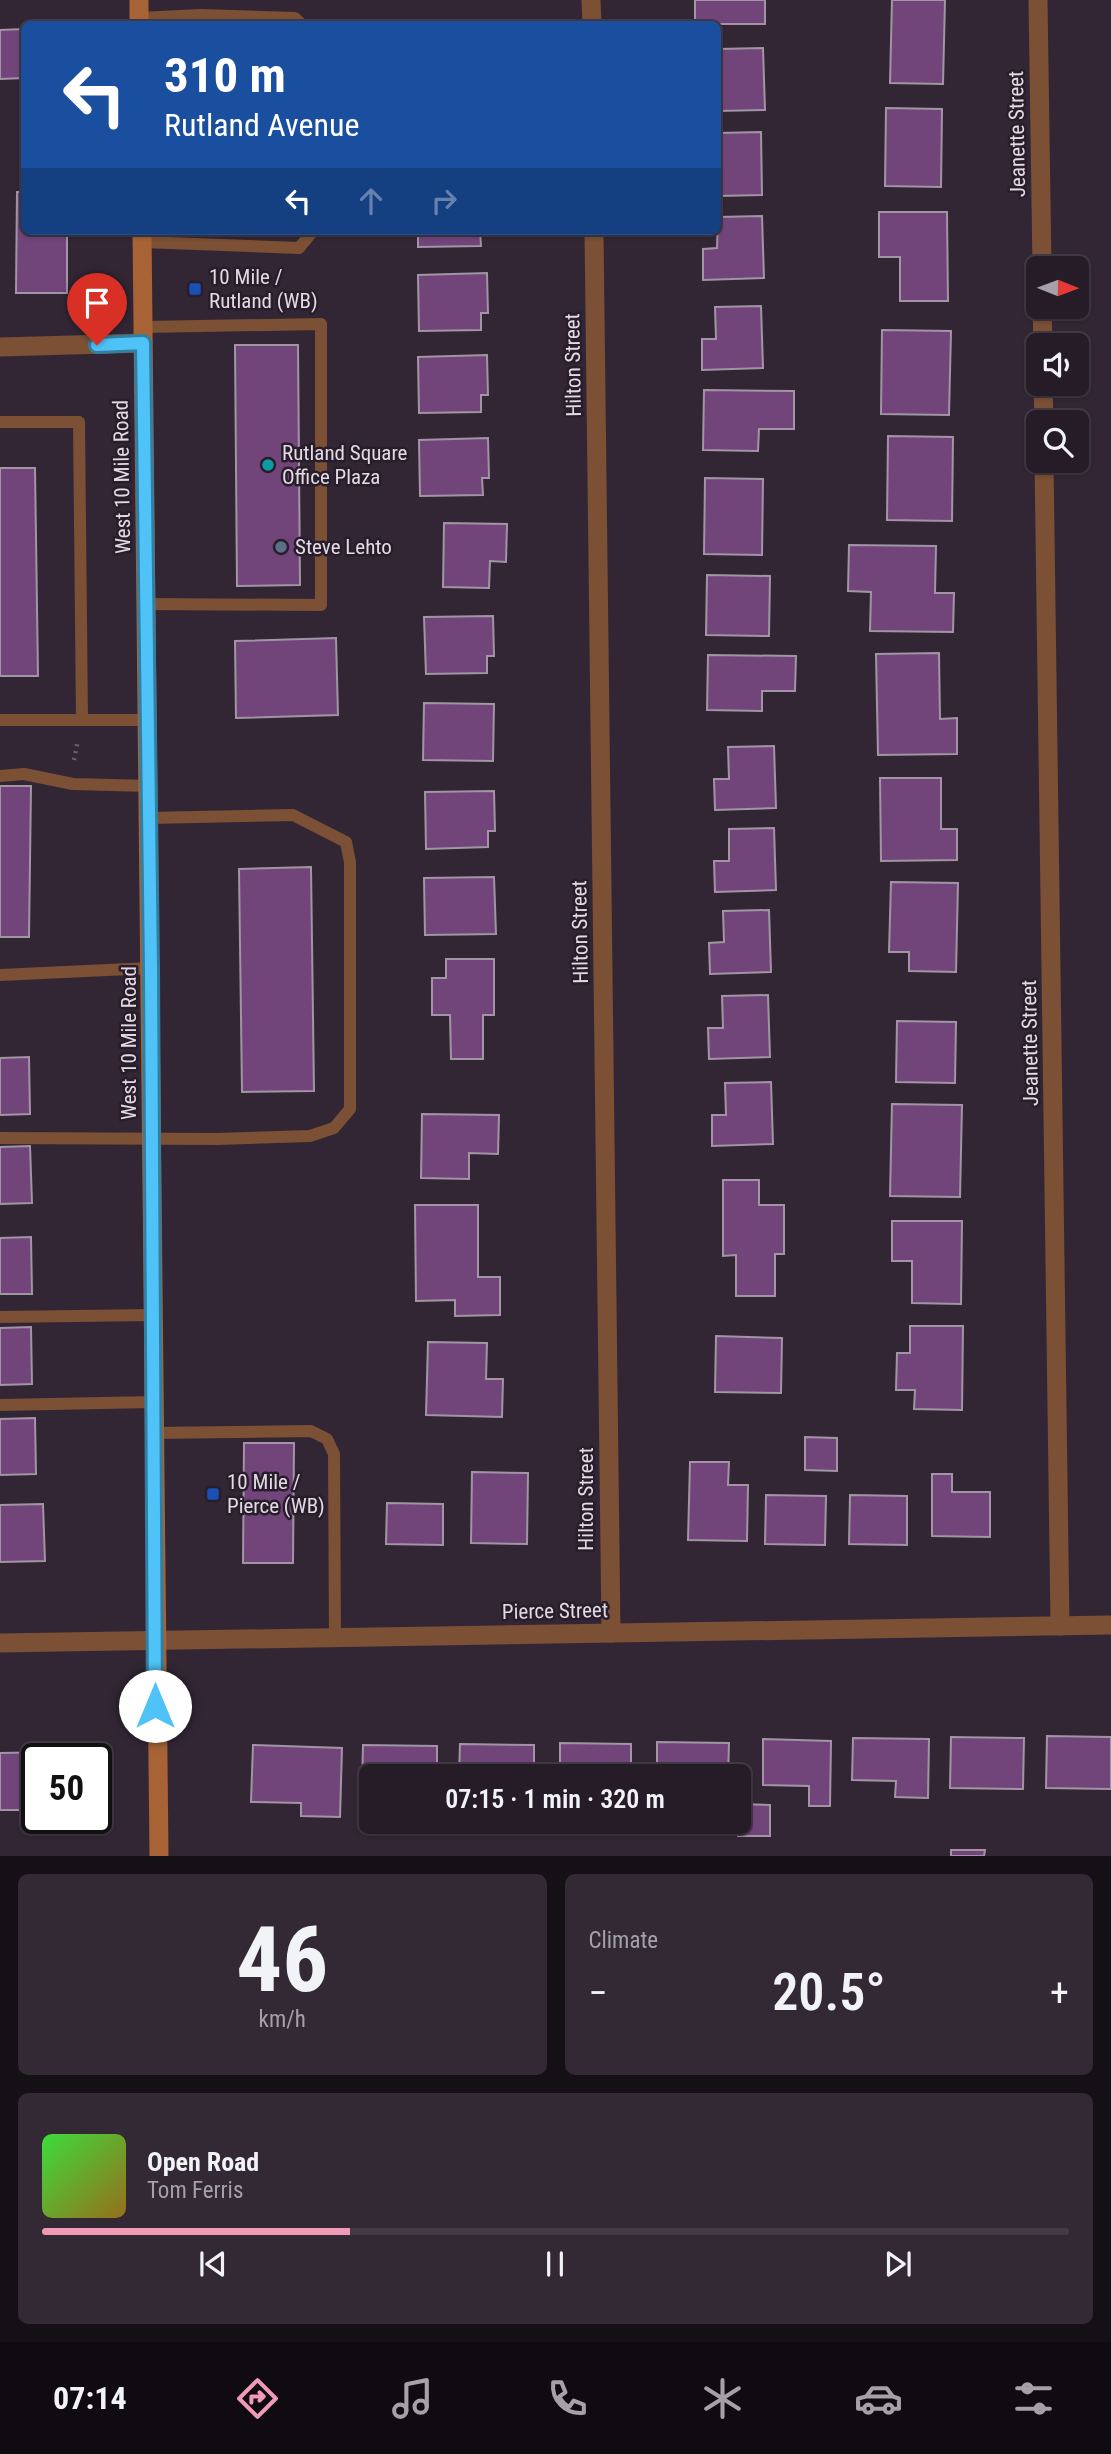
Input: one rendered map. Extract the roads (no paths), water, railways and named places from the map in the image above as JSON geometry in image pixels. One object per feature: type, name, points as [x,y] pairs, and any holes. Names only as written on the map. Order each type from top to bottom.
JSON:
[{"type":"main road","name":"West 10 Mile Road","points":[[142,237],[159,1856]]},
{"type":"street","points":[[591,0],[592,21]]},
{"type":"street","name":"Jeanette Street","points":[[1038,0],[1042,256]]},
{"type":"street","name":"Hilton Street","points":[[594,235],[611,1633]]},
{"type":"street","points":[[0,347],[143,335]]},
{"type":"street","name":"Jeanette Street","points":[[1044,473],[1060,1626]]},
{"type":"street","name":"Pierce Street","points":[[0,1643],[1111,1625]]},
{"type":"lane","points":[[139,14],[295,18],[298,21]]},
{"type":"lane","points":[[142,237],[299,248],[310,235]]},
{"type":"lane","points":[[143,335],[321,324],[321,605],[147,604]]},
{"type":"lane","points":[[0,422],[79,422],[82,720]]},
{"type":"lane","points":[[0,720],[149,720]]},
{"type":"lane","points":[[0,776],[24,774],[74,784],[149,786]]},
{"type":"lane","points":[[0,1138],[310,1136],[334,1128],[350,1109],[350,862],[346,842],[293,815],[149,818]]},
{"type":"lane","points":[[0,975],[151,968]]},
{"type":"lane","points":[[0,1317],[153,1315]]},
{"type":"lane","points":[[0,1405],[154,1402]]},
{"type":"lane","points":[[153,1433],[311,1431],[327,1439],[334,1454],[335,1637]]},
{"type":"place","name":"10 Mile / Rutland (WB)","points":[[195,289]]},
{"type":"place","name":"Rutland Square Office Plaza","points":[[268,465]]},
{"type":"place","name":"Steve Lehto","points":[[281,547]]},
{"type":"place","name":"10 Mile / Pierce (WB)","points":[[213,1494]]}]
